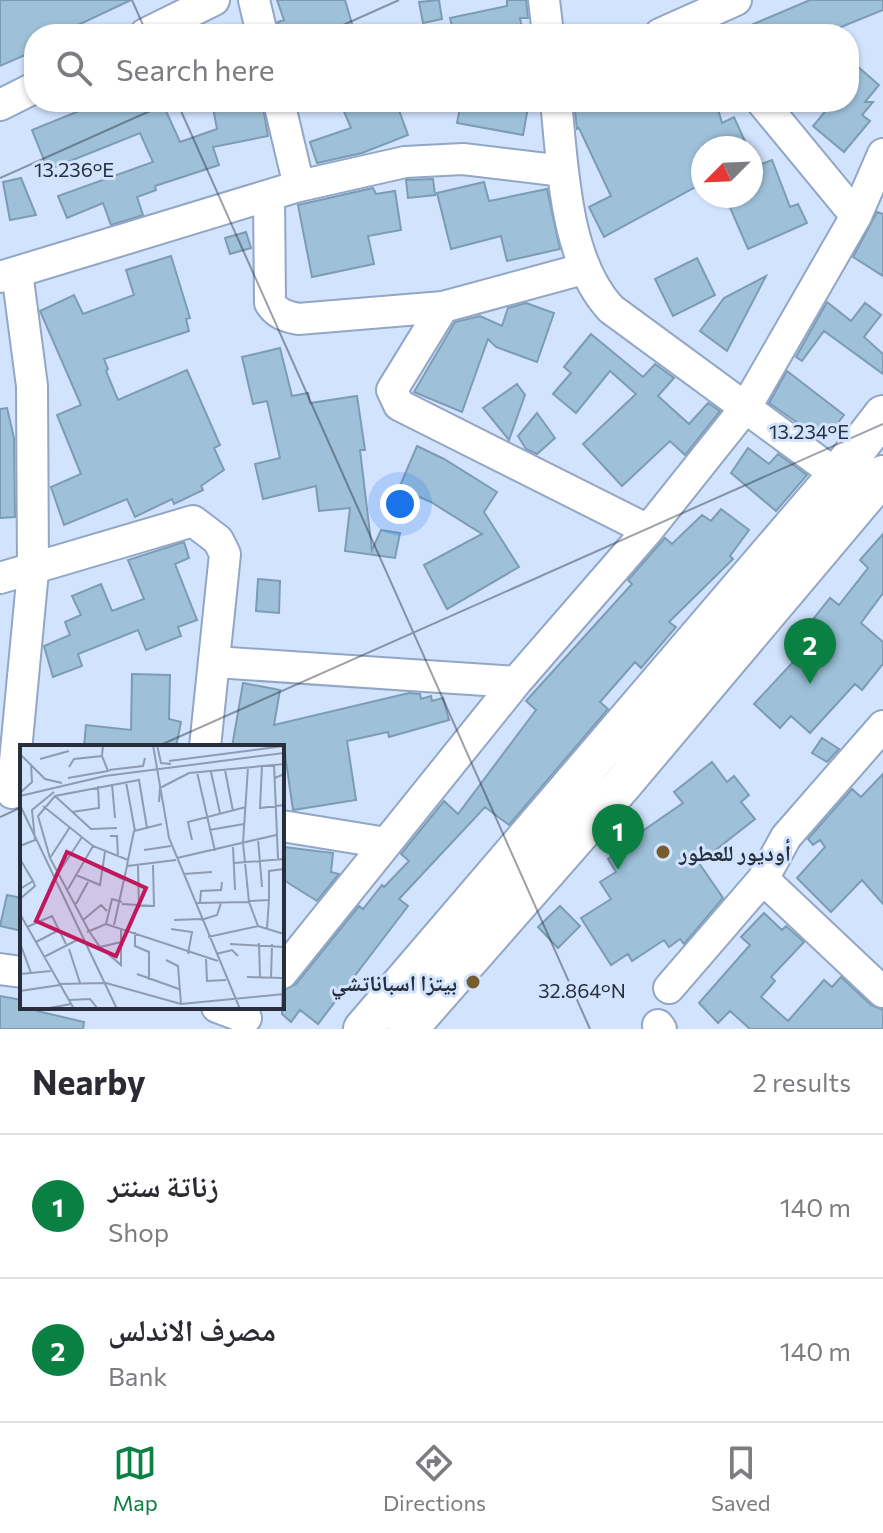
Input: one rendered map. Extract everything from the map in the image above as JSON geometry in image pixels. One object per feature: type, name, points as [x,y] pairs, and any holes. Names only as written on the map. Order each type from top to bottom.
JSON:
[{"type":"main road","points":[[363,1029],[837,475],[883,415]]},
{"type":"main road","points":[[408,1029],[880,485]]},
{"type":"street","points":[[165,24],[214,0]]},
{"type":"street","points":[[254,0],[260,24]]},
{"type":"street","points":[[544,0],[547,24]]},
{"type":"street","points":[[710,24],[736,0]]},
{"type":"street","points":[[0,105],[24,93]]},
{"type":"street","points":[[281,112],[299,186]]},
{"type":"street","points":[[557,112],[563,171],[583,269],[593,289],[611,309],[837,475]]},
{"type":"street","points":[[770,112],[856,216]]},
{"type":"street","points":[[284,970],[516,682],[648,530],[746,407],[856,216],[883,154]]},
{"type":"street","points":[[11,793],[33,571],[32,386],[9,274],[299,186],[405,162],[463,159],[563,171]]},
{"type":"street","points":[[269,196],[270,303],[276,312],[298,319],[443,307],[583,269]]},
{"type":"street","points":[[443,307],[392,390],[399,405],[648,530]]},
{"type":"street","points":[[0,578],[33,571],[193,521],[218,540],[225,554],[205,745]]},
{"type":"street","points":[[215,662],[516,682]]},
{"type":"street","points":[[669,988],[763,879],[786,837],[879,737]]},
{"type":"street","points":[[284,826],[386,843]]},
{"type":"street","points":[[763,879],[883,992]]},
{"type":"street","points":[[0,969],[20,972]]},
{"type":"street","points":[[222,1009],[247,1018]]},
{"type":"building","points":[[0,0],[131,0],[80,24],[24,24],[24,55],[0,66]]},
{"type":"building","points":[[277,0],[345,0],[352,24],[278,24],[284,20]]},
{"type":"building","points":[[439,0],[442,19],[423,23],[419,2]]},
{"type":"building","points":[[507,0],[526,0],[528,18],[520,18],[521,24],[452,24],[450,18],[507,6]]},
{"type":"building","points":[[810,0],[883,0],[883,10],[849,24],[754,24]]},
{"type":"building","points":[[859,68],[879,85],[865,102],[873,102],[862,115],[870,121],[844,152],[813,126],[825,112],[859,112]]},
{"type":"building","points":[[76,112],[166,112],[180,142],[217,129],[214,112],[264,112],[268,136],[213,147],[219,165],[155,186],[156,190],[137,197],[143,215],[111,225],[103,203],[67,218],[58,196],[153,162],[140,133],[48,170],[32,130]]},
{"type":"building","points":[[344,112],[400,112],[408,135],[362,153],[317,163],[310,142],[351,128]]},
{"type":"building","points":[[459,112],[527,112],[523,135],[457,123]]},
{"type":"building","points":[[575,112],[719,112],[722,123],[734,117],[743,136],[691,136],[691,190],[604,237],[589,207],[611,196],[579,128]]},
{"type":"building","points":[[772,160],[790,207],[798,204],[807,223],[748,249],[730,208],[763,208],[763,163]]},
{"type":"building","points":[[21,178],[36,215],[10,220],[3,182]]},
{"type":"building","points":[[433,179],[435,195],[408,198],[406,180]]},
{"type":"building","points":[[484,182],[489,201],[547,189],[560,249],[507,261],[501,236],[451,249],[437,193]]},
{"type":"building","points":[[373,188],[376,194],[395,191],[401,230],[368,236],[374,264],[312,277],[298,205]]},
{"type":"building","points":[[877,212],[883,214],[883,276],[853,257]]},
{"type":"building","points":[[246,232],[251,248],[230,254],[225,238]]},
{"type":"building","points":[[171,256],[190,318],[186,319],[189,331],[104,359],[106,371],[118,400],[187,370],[220,445],[214,448],[224,470],[201,486],[203,490],[174,504],[172,499],[135,517],[127,499],[64,525],[51,487],[81,474],[57,415],[81,405],[40,311],[74,295],[83,314],[134,295],[126,270]]},
{"type":"building","points":[[697,258],[715,295],[673,316],[655,279]]},
{"type":"building","points":[[766,276],[727,351],[700,331],[724,298]]},
{"type":"building","points":[[827,302],[851,321],[865,303],[881,315],[864,337],[883,354],[883,374],[824,331],[802,361],[796,357]]},
{"type":"building","points":[[526,303],[554,313],[537,362],[496,347],[488,339],[462,412],[414,392],[455,322],[480,316],[502,326],[508,308]]},
{"type":"building","points":[[591,334],[643,377],[655,364],[674,378],[658,396],[689,424],[708,403],[720,411],[685,455],[670,441],[622,486],[583,444],[636,394],[610,371],[576,413],[553,394],[571,373],[564,367]]},
{"type":"building","points":[[280,348],[292,396],[308,393],[310,403],[357,396],[365,450],[360,450],[372,550],[381,530],[400,533],[395,558],[345,551],[350,508],[319,511],[316,486],[263,499],[255,464],[280,458],[267,401],[253,404],[242,357]]},
{"type":"building","points":[[787,371],[844,415],[824,441],[769,403]]},
{"type":"building","points":[[517,384],[525,395],[509,440],[483,408]]},
{"type":"building","points":[[7,408],[14,438],[15,517],[0,518],[0,409]]},
{"type":"building","points":[[537,413],[555,438],[537,454],[526,449],[518,436]]},
{"type":"building","points":[[417,446],[497,492],[484,512],[519,567],[447,609],[424,565],[482,534],[431,502],[399,488]]},
{"type":"building","points":[[748,448],[769,464],[778,454],[807,475],[776,511],[731,473]]},
{"type":"building","points":[[721,509],[749,530],[730,556],[733,559],[669,622],[676,627],[641,668],[635,662],[600,702],[608,709],[509,825],[485,807],[399,899],[408,906],[318,1024],[300,1010],[291,1022],[282,1014],[284,990],[296,984],[359,906],[363,909],[382,885],[384,887],[409,861],[401,854],[444,801],[458,814],[536,710],[526,701],[632,584],[628,580],[665,538],[672,544],[702,515],[711,521]]},
{"type":"building","points":[[883,534],[883,593],[861,623],[883,642],[883,664],[862,690],[855,684],[810,733],[791,716],[780,728],[754,704],[808,646],[798,638],[830,598],[839,605],[868,568],[860,560]]},
{"type":"building","points":[[184,542],[189,558],[175,564],[197,620],[178,627],[181,636],[146,650],[138,630],[78,654],[82,666],[53,677],[44,646],[70,635],[65,622],[81,615],[72,596],[101,584],[112,611],[144,599],[128,560]]},
{"type":"building","points":[[258,579],[280,581],[279,613],[256,611]]},
{"type":"building","points":[[132,674],[170,675],[169,719],[181,722],[176,745],[84,745],[86,725],[131,730]]},
{"type":"building","points":[[243,683],[280,690],[274,725],[409,693],[420,694],[421,699],[431,696],[432,701],[443,698],[449,720],[389,737],[388,732],[347,741],[356,800],[293,810],[284,745],[232,745]]},
{"type":"building","points":[[822,738],[839,749],[827,762],[812,753]]},
{"type":"building","points":[[712,762],[727,782],[734,776],[749,795],[741,802],[755,819],[699,863],[723,898],[684,944],[680,939],[669,947],[664,940],[632,961],[628,954],[611,965],[581,918],[611,899],[600,882],[616,872],[608,859],[617,853],[615,850],[683,803],[674,792]]},
{"type":"building","points":[[883,774],[883,904],[862,880],[831,912],[797,878],[825,847],[820,840],[813,845],[808,839],[852,789],[861,797]]},
{"type":"building","points":[[284,847],[333,853],[331,872],[339,874],[317,901],[284,880]]},
{"type":"building","points":[[7,895],[20,898],[20,931],[0,926]]},
{"type":"building","points":[[560,906],[580,926],[558,948],[538,927]]},
{"type":"building","points":[[764,913],[782,930],[786,926],[804,942],[771,977],[775,981],[761,997],[788,1021],[824,980],[832,987],[841,977],[871,1005],[883,1010],[883,1029],[750,1029],[730,1011],[718,1023],[699,1003],[750,945],[741,937]]},
{"type":"building","points":[[0,996],[20,1000],[20,1009],[38,1009],[84,1022],[83,1029],[0,1029]]},
{"type":"place","name":"مصرف الاندلس","points":[[810,684]]},
{"type":"place","name":"أوديور للعطور","points":[[663,852]]},
{"type":"place","name":"زناتة سنتر","points":[[618,870]]},
{"type":"place","name":"بيتزا اسباناتشي","points":[[473,982]]}]
